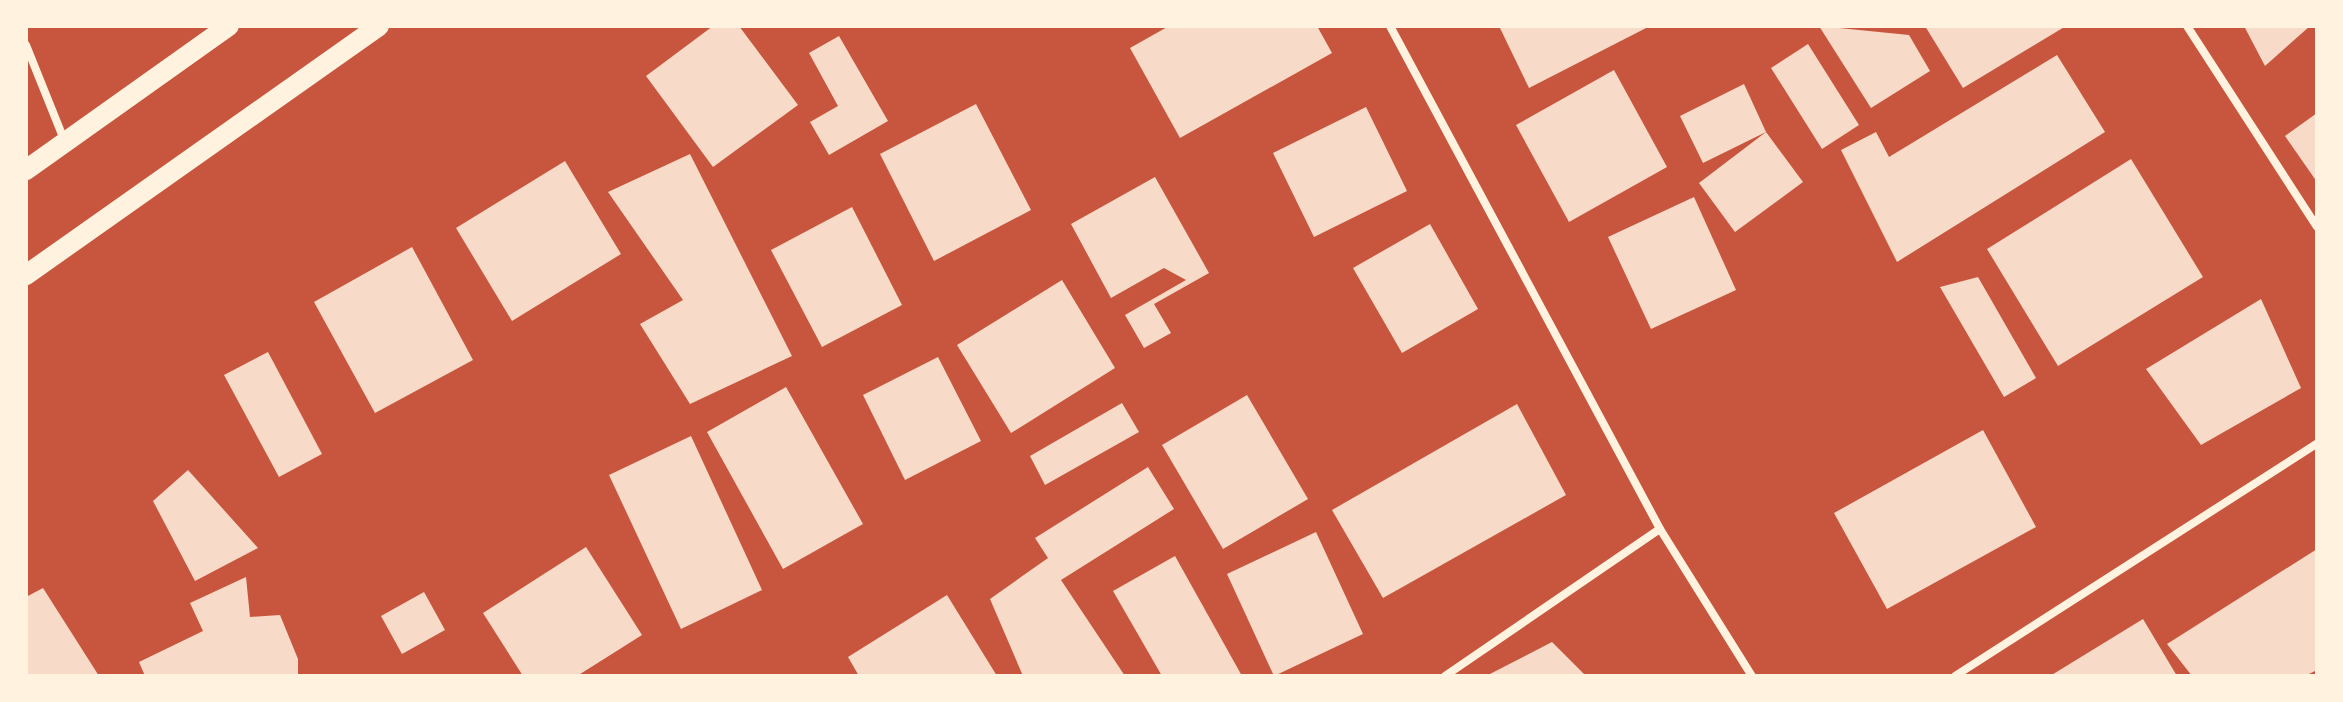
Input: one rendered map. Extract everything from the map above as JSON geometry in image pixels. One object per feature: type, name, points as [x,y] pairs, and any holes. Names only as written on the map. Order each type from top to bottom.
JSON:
[{"type":"main road","points":[[26,170],[229,26]]},
{"type":"main road","points":[[26,275],[379,26]]},
{"type":"street","points":[[1390,26],[1660,529],[1752,676]]},
{"type":"street","points":[[2187,26],[2317,227]]},
{"type":"street","points":[[26,45],[65,142]]},
{"type":"street","points":[[1955,676],[2317,444]]},
{"type":"street","points":[[1445,676],[1660,529]]},
{"type":"building","points":[[713,26],[739,26],[798,105],[713,167],[646,76]]},
{"type":"building","points":[[1169,26],[1317,26],[1332,53],[1180,138],[1130,48]]},
{"type":"building","points":[[1499,26],[1650,26],[1529,88]]},
{"type":"building","points":[[1819,26],[1909,35],[1930,71],[1871,108]]},
{"type":"building","points":[[1925,26],[2066,26],[1963,88]]},
{"type":"building","points":[[2244,26],[2310,26],[2265,66]]},
{"type":"building","points":[[839,36],[888,121],[829,155],[810,122],[838,106],[809,53]]},
{"type":"building","points":[[1808,44],[1859,125],[1822,149],[1771,68]]},
{"type":"building","points":[[2057,55],[2105,132],[1897,262],[1841,150],[1876,132],[1889,157]]},
{"type":"building","points":[[1614,70],[1667,167],[1569,222],[1516,125]]},
{"type":"building","points":[[1744,84],[1766,132],[1703,163],[1680,116]]},
{"type":"building","points":[[976,104],[1031,210],[934,261],[880,154]]},
{"type":"building","points":[[1366,107],[1407,191],[1314,237],[1273,153]]},
{"type":"building","points":[[2317,113],[2317,182],[2285,136]]},
{"type":"building","points":[[1766,132],[1803,182],[1735,232],[1699,183]]},
{"type":"building","points":[[690,154],[792,356],[690,404],[640,324],[683,300],[608,192]]},
{"type":"building","points":[[2131,159],[2203,277],[2058,366],[1987,249]]},
{"type":"building","points":[[565,161],[621,254],[512,321],[456,228]]},
{"type":"building","points":[[1155,177],[1209,273],[1154,304],[1171,333],[1144,348],[1125,315],[1186,280],[1164,268],[1111,298],[1071,224]]},
{"type":"building","points":[[1694,197],[1736,290],[1651,329],[1608,237]]},
{"type":"building","points":[[852,207],[902,305],[822,347],[771,250]]},
{"type":"building","points":[[1430,224],[1478,309],[1402,353],[1353,268]]},
{"type":"building","points":[[412,247],[473,360],[375,413],[314,302]]},
{"type":"building","points":[[1978,277],[2036,378],[2004,397],[1940,287]]},
{"type":"building","points":[[1062,280],[1115,368],[1011,433],[957,345]]},
{"type":"building","points":[[2261,299],[2301,388],[2201,445],[2146,369]]},
{"type":"building","points":[[268,352],[322,454],[279,477],[224,375]]},
{"type":"building","points":[[938,357],[981,441],[905,480],[863,395]]},
{"type":"building","points":[[786,387],[863,524],[783,569],[707,432]]},
{"type":"building","points":[[1247,395],[1308,499],[1223,549],[1162,445]]},
{"type":"building","points":[[1122,403],[1139,432],[1045,485],[1030,456]]},
{"type":"building","points":[[1517,404],[1566,495],[1383,598],[1332,510]]},
{"type":"building","points":[[1983,430],[2036,527],[1887,609],[1834,513]]},
{"type":"building","points":[[691,436],[762,590],[681,629],[609,475]]},
{"type":"building","points":[[1148,467],[1174,509],[1061,580],[1125,676],[1023,676],[990,599],[1048,558],[1035,538]]},
{"type":"building","points":[[188,470],[258,548],[195,581],[153,501]]},
{"type":"building","points":[[1316,532],[1363,634],[1274,676],[1227,574]]},
{"type":"building","points":[[586,547],[642,635],[577,676],[523,676],[483,613]]},
{"type":"building","points":[[2317,549],[2317,670],[2305,676],[2192,676],[2167,644]]},
{"type":"building","points":[[1175,556],[1242,676],[1162,676],[1113,591]]},
{"type":"building","points":[[246,577],[250,617],[280,615],[298,659],[298,676],[145,676],[139,662],[203,631],[190,603]]},
{"type":"building","points":[[43,588],[99,676],[26,676],[26,597]]},
{"type":"building","points":[[424,592],[445,630],[402,654],[381,616]]},
{"type":"building","points":[[947,595],[997,676],[859,676],[848,657]]},
{"type":"building","points":[[2143,619],[2177,676],[2050,676]]},
{"type":"building","points":[[1552,642],[1586,676],[1486,676]]}]
